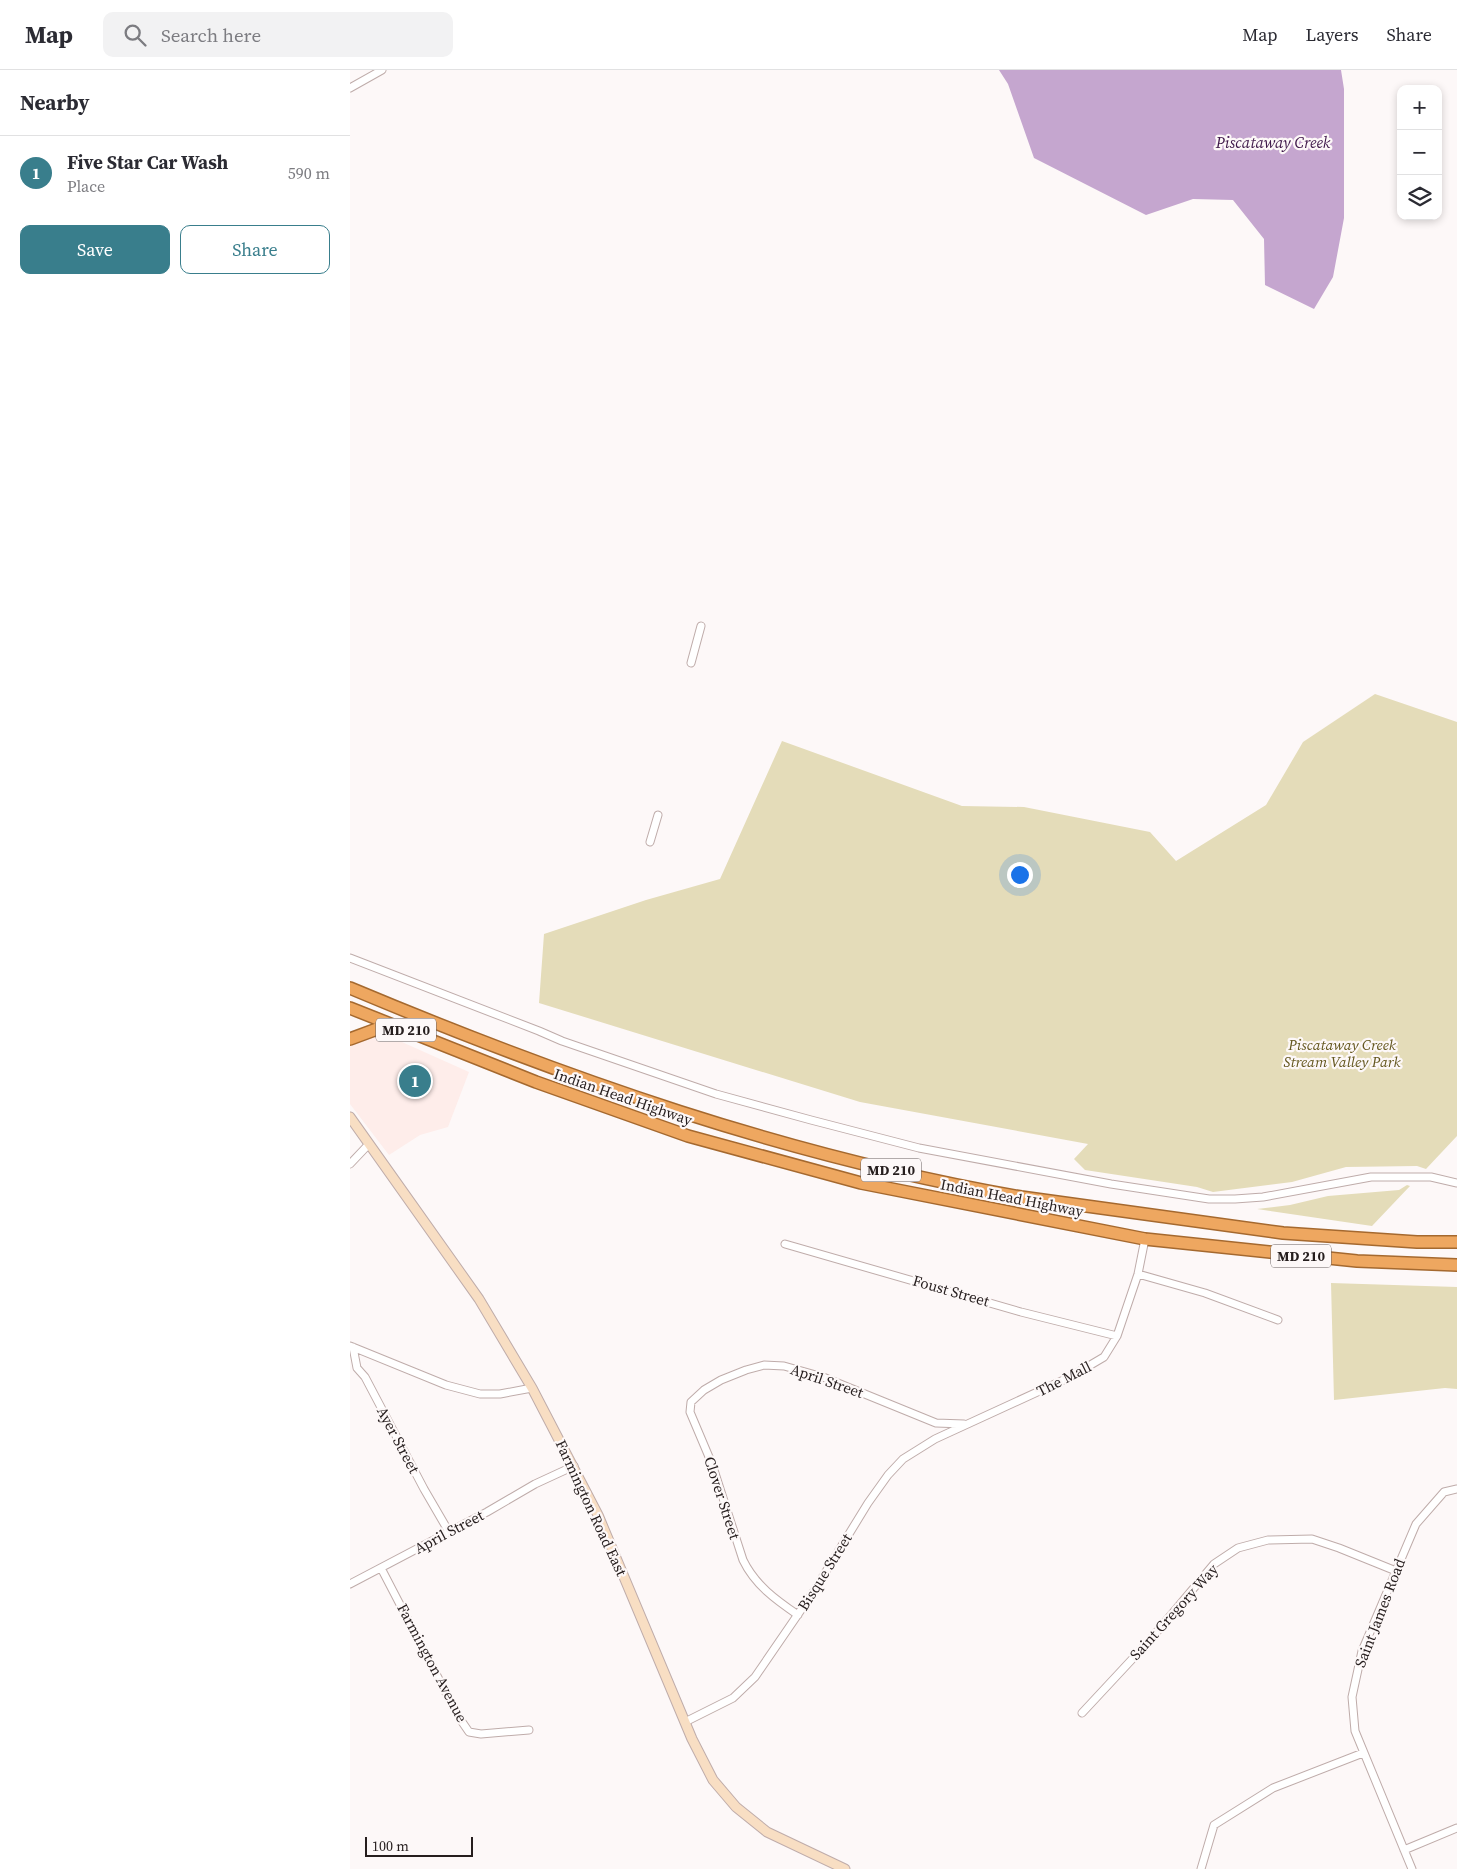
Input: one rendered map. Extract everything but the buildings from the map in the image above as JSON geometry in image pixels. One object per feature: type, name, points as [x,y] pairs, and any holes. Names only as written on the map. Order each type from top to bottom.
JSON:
[{"type":"highway","name":"Indian Head Highway","points":[[350,988],[587,1082],[677,1112],[749,1133],[899,1172],[1021,1197],[1283,1233],[1418,1242],[1457,1242]]},
{"type":"highway","name":"Indian Head Highway","points":[[350,1008],[606,1108],[688,1136],[861,1183],[1145,1240],[1347,1260],[1457,1265]]},
{"type":"highway","points":[[350,1039],[383,1028],[438,1043]]},
{"type":"main road","name":"Farmington Road East","points":[[350,1117],[479,1299],[532,1388],[598,1515],[708,1772],[736,1807],[767,1832],[845,1869]]},
{"type":"street","points":[[350,88],[382,70]]},
{"type":"street","points":[[691,663],[701,626]]},
{"type":"street","points":[[650,842],[658,815]]},
{"type":"street","points":[[350,958],[562,1041],[670,1078],[763,1108],[919,1148],[1111,1184],[1209,1198],[1263,1197],[1371,1177],[1431,1177],[1457,1183]]},
{"type":"street","points":[[350,1164],[369,1144]]},
{"type":"street","name":"The Mall","points":[[968,1424],[1093,1365],[1109,1350],[1117,1336],[1138,1274],[1145,1240]]},
{"type":"street","name":"Foust Street","points":[[785,1244],[1021,1312],[1117,1336]]},
{"type":"street","points":[[1138,1274],[1205,1293],[1278,1320]]},
{"type":"street","points":[[352,1347],[446,1385],[480,1394],[500,1394],[532,1388]]},
{"type":"street","name":"Ayer Street","points":[[352,1347],[357,1368],[365,1376],[424,1490],[449,1532]]},
{"type":"street","name":"April Street","points":[[691,1402],[704,1390],[721,1380],[746,1370],[774,1365],[795,1368],[822,1377],[936,1423],[968,1424]]},
{"type":"street","name":"Clover Street","points":[[691,1402],[692,1418],[712,1464],[741,1555],[750,1572],[764,1589],[798,1615]]},
{"type":"street","name":"Bisque Street","points":[[685,1722],[723,1704],[742,1692],[761,1670],[888,1475],[903,1459],[923,1445],[968,1424]]},
{"type":"street","name":"April Street","points":[[350,1584],[535,1484],[574,1466]]},
{"type":"street","name":"Saint James Road","points":[[1412,1869],[1362,1752],[1355,1731],[1352,1697],[1362,1651],[1416,1524],[1444,1492],[1457,1489]]},
{"type":"street","name":"Saint Gregory Way","points":[[1082,1713],[1150,1640],[1214,1564],[1238,1548],[1268,1540],[1312,1540],[1339,1548],[1396,1570]]},
{"type":"street","name":"Farmington Avenue","points":[[381,1568],[458,1716],[469,1732],[481,1734],[529,1730]]},
{"type":"street","points":[[1202,1869],[1214,1825],[1273,1788],[1362,1752]]},
{"type":"street","points":[[1404,1850],[1457,1828]]},
{"type":"shaded area","points":[[374,1036],[393,1038],[469,1072],[448,1127],[420,1135],[389,1155],[350,1104],[350,1045]]},
{"type":"green space","name":"Piscataway Creek Stream Valley Park","points":[[1375,694],[1457,722],[1457,1136],[1426,1169],[1417,1166],[1346,1167],[1292,1182],[1213,1192],[1197,1187],[1085,1170],[1074,1159],[1088,1144],[860,1102],[539,1003],[544,934],[646,900],[720,879],[782,741],[962,806],[1024,807],[1150,832],[1176,861],[1266,805],[1303,742]]},
{"type":"green space","points":[[1407,1185],[1410,1186],[1372,1226],[1257,1209],[1290,1205],[1328,1196],[1399,1190]]},
{"type":"green space","points":[[1331,1283],[1457,1287],[1457,1389],[1445,1388],[1334,1400]]},
{"type":"water","name":"Piscataway Creek","points":[[999,70],[1341,70],[1344,89],[1344,218],[1333,277],[1314,309],[1265,285],[1264,239],[1233,200],[1193,199],[1146,215],[1034,158],[1008,84]]},
{"type":"place","name":"Five Star Car Wash","points":[[415,1081]]}]
